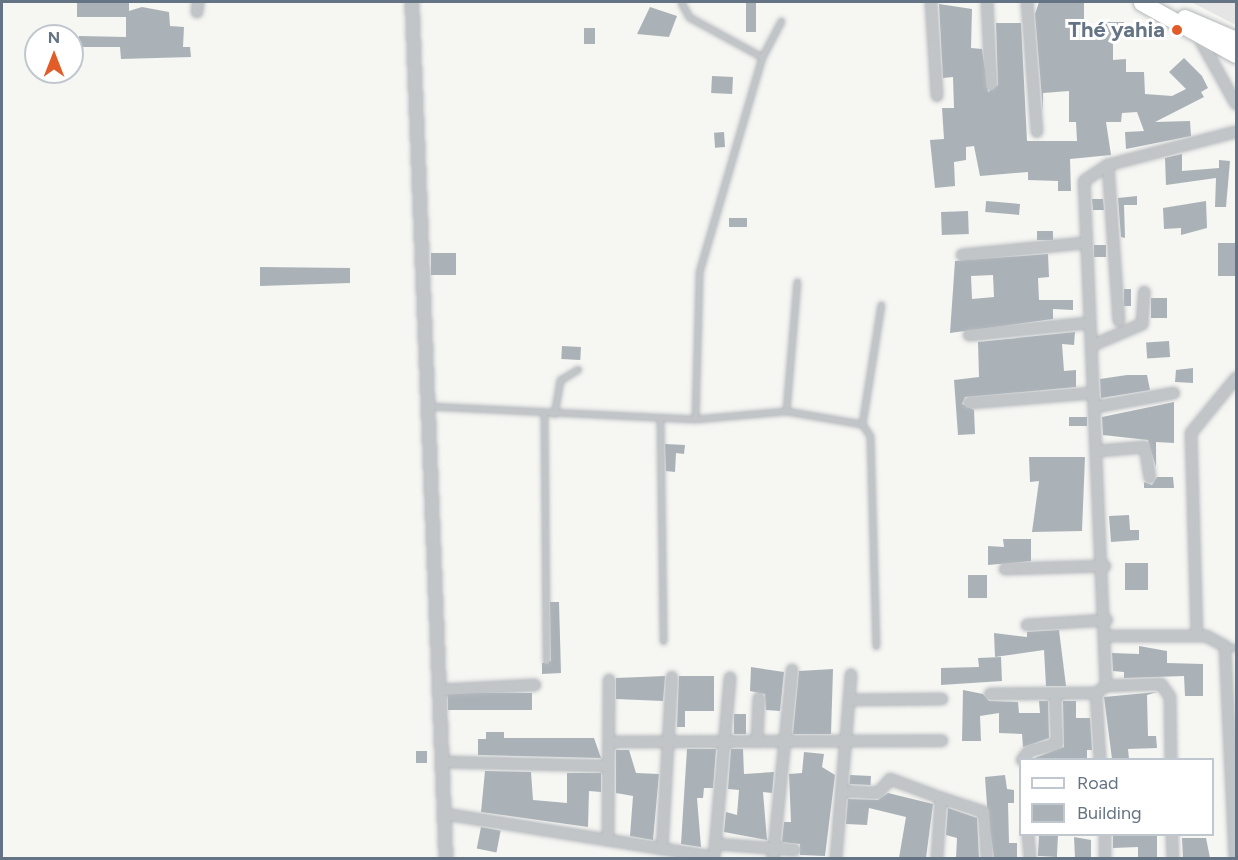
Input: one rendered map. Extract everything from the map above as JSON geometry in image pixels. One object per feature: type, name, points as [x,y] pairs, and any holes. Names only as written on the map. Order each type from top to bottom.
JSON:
[{"type":"main road","points":[[1141,2],[1236,55]]},
{"type":"main road","points":[[1141,2],[1236,40]]},
{"type":"street","points":[[412,2],[446,858]]},
{"type":"street","points":[[930,2],[937,96]]},
{"type":"street","points":[[987,2],[991,85]]},
{"type":"street","points":[[1027,2],[1037,132]]},
{"type":"street","points":[[1197,34],[1236,104]]},
{"type":"street","points":[[1106,686],[1108,636],[1105,566],[1084,243],[1084,181],[1108,165],[1236,132]]},
{"type":"street","points":[[1108,165],[1119,321]]},
{"type":"street","points":[[962,255],[1084,243]]},
{"type":"street","points":[[1091,346],[1142,324],[1144,292]]},
{"type":"street","points":[[969,335],[1089,324]]},
{"type":"street","points":[[1197,635],[1191,433],[1236,378]]},
{"type":"street","points":[[969,403],[1094,393]]},
{"type":"street","points":[[1095,407],[1174,393]]},
{"type":"street","points":[[1098,451],[1145,447],[1150,478]]},
{"type":"street","points":[[1005,569],[1105,566]]},
{"type":"street","points":[[1028,625],[1107,620]]},
{"type":"street","points":[[1108,636],[1197,635],[1217,638],[1231,647],[1235,858]]},
{"type":"street","points":[[774,854],[792,670]]},
{"type":"street","points":[[836,858],[851,675]]},
{"type":"street","points":[[662,849],[672,677]]},
{"type":"street","points":[[445,814],[714,858],[730,678]]},
{"type":"street","points":[[608,840],[609,680]]},
{"type":"street","points":[[440,690],[535,685]]},
{"type":"street","points":[[990,694],[1096,693],[1106,686],[1166,686],[1171,758]]},
{"type":"street","points":[[1096,693],[1100,758]]},
{"type":"street","points":[[1023,758],[1029,751],[1057,744],[1055,694]]},
{"type":"street","points":[[757,740],[759,698]]},
{"type":"street","points":[[849,700],[942,699]]},
{"type":"street","points":[[609,742],[670,739],[942,741]]},
{"type":"street","points":[[442,762],[608,766]]},
{"type":"street","points":[[842,791],[878,793],[890,779],[984,812],[987,858]]},
{"type":"street","points":[[937,858],[941,798]]},
{"type":"street","points":[[1028,836],[1030,858]]},
{"type":"street","points":[[1105,836],[1105,858]]},
{"type":"street","points":[[1172,836],[1173,858]]},
{"type":"street","points":[[715,844],[774,854],[795,850]]},
{"type":"lane","points":[[681,2],[689,17],[762,57]]},
{"type":"lane","points":[[695,419],[699,272],[762,57],[781,21]]},
{"type":"lane","points":[[786,411],[797,281]]},
{"type":"lane","points":[[876,646],[870,436],[862,424],[881,304]]},
{"type":"lane","points":[[554,414],[560,380],[578,369]]},
{"type":"lane","points":[[428,406],[554,414],[695,419],[786,411],[862,424]]},
{"type":"lane","points":[[544,413],[546,661]]},
{"type":"lane","points":[[660,418],[663,641]]},
{"type":"shaded area","points":[[1191,2],[1236,2],[1236,25]]},
{"type":"building","points":[[77,2],[129,2],[129,11],[142,7],[169,12],[170,26],[184,27],[183,47],[190,47],[191,57],[121,59],[120,47],[84,47],[84,36],[126,37],[126,17],[77,17]]},
{"type":"building","points":[[746,2],[756,2],[756,32],[746,32]]},
{"type":"building","points":[[1039,2],[1084,2],[1084,30],[1101,30],[1101,22],[1124,22],[1124,33],[1113,32],[1113,60],[1126,59],[1126,72],[1144,72],[1145,94],[1172,96],[1186,89],[1169,72],[1184,58],[1202,76],[1208,88],[1201,92],[1204,97],[1155,122],[1190,121],[1191,136],[1126,149],[1125,132],[1144,131],[1137,112],[1122,113],[1121,122],[1106,122],[1111,155],[1070,159],[1071,191],[1058,191],[1058,181],[1028,180],[1028,172],[980,176],[974,146],[966,147],[966,160],[954,162],[955,186],[935,188],[930,140],[944,139],[942,108],[954,108],[953,77],[943,78],[939,4],[972,9],[971,48],[982,49],[988,92],[998,85],[996,23],[1021,23],[1027,141],[1077,141],[1076,122],[1069,122],[1069,91],[1043,93],[1043,111],[1035,14]]},
{"type":"building","points":[[650,7],[677,16],[669,37],[637,34]]},
{"type":"building","points":[[584,28],[595,28],[595,44],[584,44]]},
{"type":"building","points":[[712,76],[733,77],[732,94],[711,93]]},
{"type":"building","points":[[724,132],[725,147],[715,148],[714,133]]},
{"type":"building","points":[[1182,154],[1182,171],[1219,168],[1219,160],[1230,161],[1226,207],[1215,207],[1216,178],[1166,185],[1165,158]]},
{"type":"building","points":[[1137,196],[1137,205],[1124,205],[1125,238],[1121,237],[1118,198]]},
{"type":"building","points":[[1092,199],[1103,199],[1104,210],[1093,210]]},
{"type":"building","points":[[986,201],[1020,204],[1019,215],[985,212]]},
{"type":"building","points":[[1206,201],[1207,228],[1181,235],[1181,228],[1164,229],[1163,208]]},
{"type":"building","points":[[968,211],[969,234],[942,235],[941,212]]},
{"type":"building","points":[[729,218],[747,218],[747,227],[729,227]]},
{"type":"building","points":[[1037,231],[1053,231],[1053,240],[1037,240]]},
{"type":"building","points":[[1218,243],[1236,243],[1236,276],[1218,276]]},
{"type":"building","points":[[1094,245],[1106,245],[1106,257],[1094,257]]},
{"type":"building","points":[[431,253],[456,253],[456,275],[431,275]]},
{"type":"building","points":[[1048,254],[1049,277],[1038,278],[1039,300],[1073,300],[1073,310],[1053,309],[1053,319],[950,333],[955,261]],"holes":[[[993,275],[994,297],[972,299],[971,276]]]},
{"type":"building","points":[[260,267],[350,268],[350,283],[260,286]]},
{"type":"building","points":[[1124,289],[1131,289],[1131,306],[1124,306]]},
{"type":"building","points":[[1151,298],[1167,298],[1167,318],[1151,318]]},
{"type":"building","points":[[1075,332],[1074,345],[1062,344],[1064,371],[1076,370],[1076,387],[965,397],[962,404],[974,410],[975,434],[958,435],[954,380],[979,377],[978,342]]},
{"type":"building","points":[[1169,341],[1170,357],[1147,359],[1146,343]]},
{"type":"building","points":[[562,346],[581,347],[580,360],[561,359]]},
{"type":"building","points":[[1193,368],[1193,383],[1175,382],[1176,370]]},
{"type":"building","points":[[1147,375],[1150,390],[1101,398],[1100,379]]},
{"type":"building","points":[[1174,402],[1174,443],[1156,442],[1156,467],[1148,440],[1103,435],[1102,417]]},
{"type":"building","points":[[1069,417],[1087,417],[1087,426],[1069,426]]},
{"type":"building","points":[[665,444],[685,445],[684,454],[676,453],[675,472],[666,471]]},
{"type":"building","points":[[1029,457],[1085,457],[1082,531],[1032,532],[1039,481],[1030,482]]},
{"type":"building","points":[[1157,477],[1173,477],[1174,488],[1144,488],[1144,482],[1152,485]]},
{"type":"building","points":[[1129,515],[1130,530],[1139,530],[1139,540],[1111,542],[1109,516]]},
{"type":"building","points":[[1003,539],[1031,539],[1031,561],[988,565],[988,546],[1004,547]]},
{"type":"building","points":[[1125,563],[1148,563],[1148,590],[1125,590]]},
{"type":"building","points":[[968,575],[987,575],[987,598],[968,598]]},
{"type":"building","points":[[550,602],[559,602],[561,673],[542,674],[542,663],[551,661]]},
{"type":"building","points":[[1059,630],[1066,686],[1046,686],[1044,650],[995,657],[994,633],[1027,637],[1027,632]]},
{"type":"building","points":[[1139,646],[1167,651],[1167,663],[1203,664],[1203,696],[1185,696],[1184,676],[1124,678],[1124,672],[1113,671],[1112,653],[1139,654]]},
{"type":"building","points":[[1001,657],[1002,681],[941,685],[941,668],[979,667],[978,658]]},
{"type":"building","points":[[751,667],[784,672],[780,711],[766,710],[765,694],[750,691]]},
{"type":"building","points":[[833,669],[831,734],[793,734],[799,671]]},
{"type":"building","points":[[665,676],[663,701],[616,699],[616,678]]},
{"type":"building","points":[[679,676],[714,676],[714,711],[685,711],[685,727],[677,727]]},
{"type":"building","points":[[963,690],[983,694],[989,701],[1018,702],[1019,713],[1040,713],[1039,701],[1048,701],[1049,738],[1023,747],[1022,734],[999,733],[999,713],[980,716],[981,741],[962,741]]},
{"type":"building","points":[[1157,692],[1147,695],[1148,736],[1156,736],[1157,748],[1128,749],[1129,758],[1112,758],[1104,697]]},
{"type":"building","points":[[448,693],[532,693],[532,710],[448,710]]},
{"type":"building","points":[[1063,701],[1076,701],[1076,718],[1090,718],[1092,750],[1087,750],[1087,758],[1035,758],[1064,747]]},
{"type":"building","points":[[734,714],[746,714],[746,734],[734,734]]},
{"type":"building","points":[[486,732],[504,732],[504,738],[594,738],[601,758],[478,755],[478,739],[486,739]]},
{"type":"building","points":[[687,749],[716,749],[713,788],[704,788],[703,798],[697,798],[701,847],[681,844]]},
{"type":"building","points":[[731,749],[743,749],[744,774],[774,772],[772,793],[763,792],[767,840],[724,832],[726,812],[737,815],[739,790],[728,789]]},
{"type":"building","points":[[616,750],[629,750],[636,773],[659,774],[653,840],[630,836],[633,796],[616,793]]},
{"type":"building","points":[[416,751],[427,751],[427,763],[416,763]]},
{"type":"building","points":[[804,752],[824,754],[822,767],[835,775],[825,856],[800,855],[800,844],[782,842],[784,822],[791,822],[789,774],[802,773]]},
{"type":"building","points":[[485,771],[531,772],[533,800],[567,803],[567,773],[601,773],[601,792],[589,791],[588,827],[481,812]]},
{"type":"building","points":[[850,775],[871,776],[871,785],[850,784]]},
{"type":"building","points":[[1005,775],[1007,789],[1014,790],[1014,803],[1008,803],[1009,843],[1017,843],[1017,858],[994,858],[985,777]]},
{"type":"building","points":[[888,793],[933,804],[926,858],[899,858],[906,817],[869,808],[867,825],[846,824],[848,799],[878,800]]},
{"type":"building","points":[[948,808],[977,818],[979,858],[956,858],[957,838],[946,835]]},
{"type":"building","points":[[481,827],[501,831],[496,852],[477,849]]},
{"type":"building","points":[[1039,836],[1058,836],[1057,857],[1038,856]]},
{"type":"building","points":[[1113,836],[1157,836],[1157,858],[1138,858],[1138,847],[1113,848]]},
{"type":"building","points":[[1074,837],[1091,840],[1091,858],[1075,858]]},
{"type":"building","points":[[1182,838],[1206,838],[1210,858],[1183,858]]},
{"type":"place","name":"Thé yahia","points":[[1177,30]]}]
